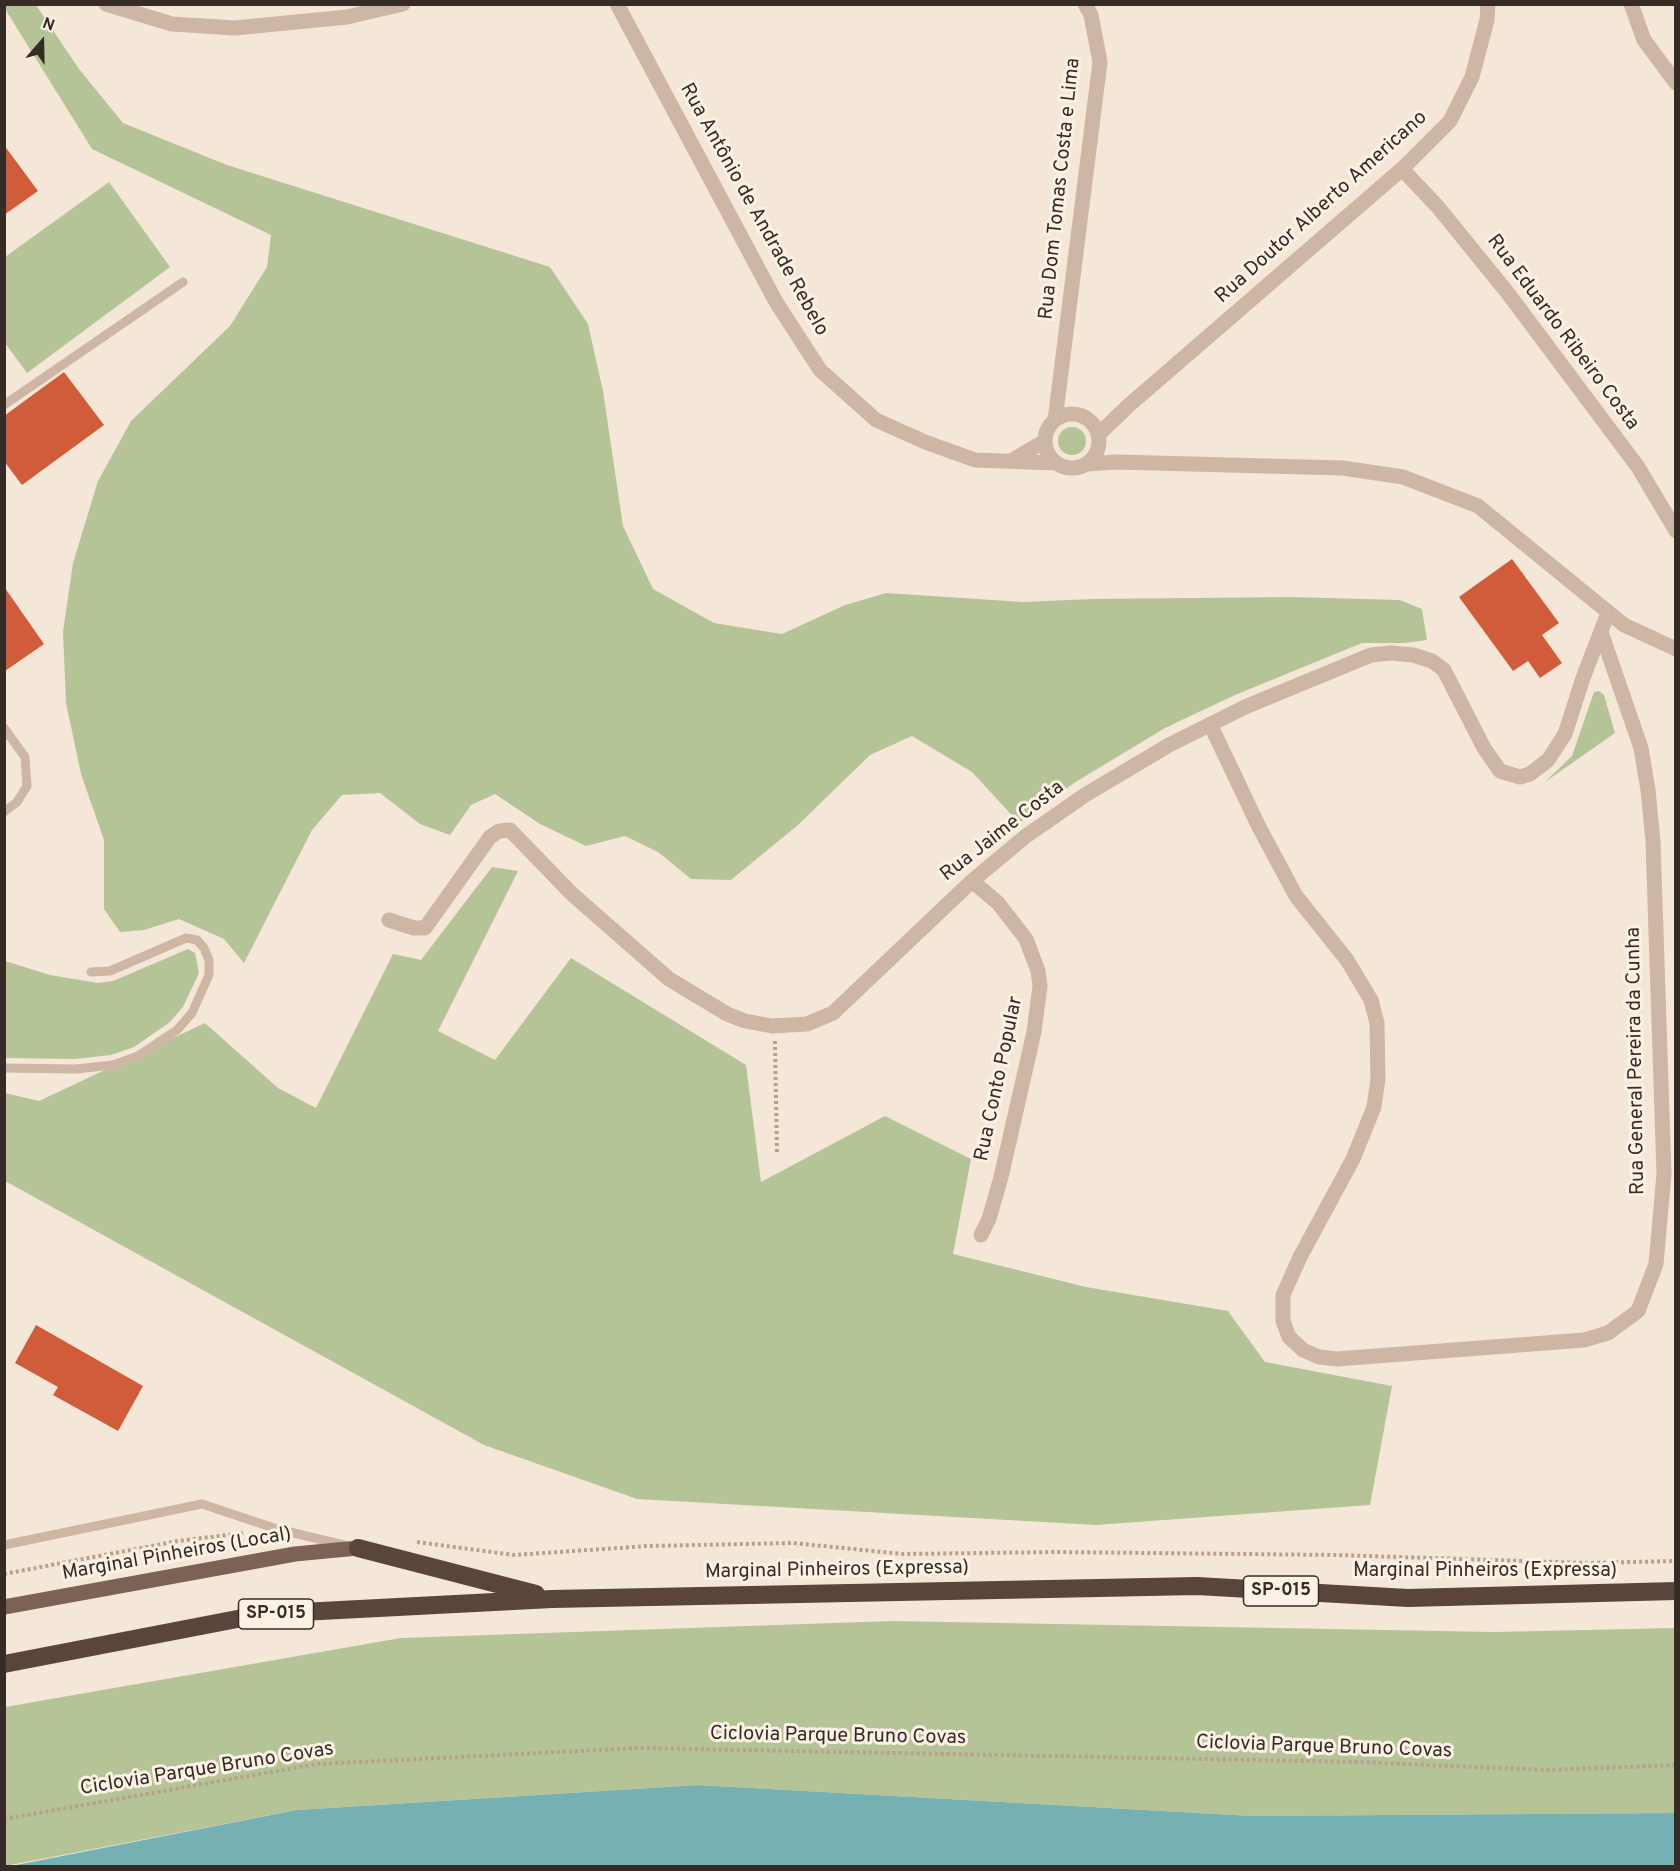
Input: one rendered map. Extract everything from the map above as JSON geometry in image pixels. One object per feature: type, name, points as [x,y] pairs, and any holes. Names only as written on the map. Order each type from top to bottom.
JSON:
[{"type":"highway","points":[[358,1548],[552,1599]]},
{"type":"highway","name":"Marginal Pinheiros (Expressa)","points":[[4,1664],[263,1614],[552,1599],[1197,1586],[1408,1598],[1676,1591]]},
{"type":"main road","name":"Marginal Pinheiros (Local)","points":[[4,1607],[295,1554],[358,1548]]},
{"type":"street","points":[[106,4],[172,24],[235,28],[347,17],[403,4]]},
{"type":"street","name":"Rua Antônio de Andrade Rebelo","points":[[617,4],[776,302],[820,370],[876,420],[925,442],[975,460],[1056,463]]},
{"type":"street","name":"Rua Dom Tomas Costa e Lima","points":[[1055,420],[1100,62],[1090,15],[1085,4]]},
{"type":"street","name":"Rua Doutor Alberto Americano","points":[[1096,436],[1402,169],[1450,121],[1472,77],[1487,20],[1488,4]]},
{"type":"street","points":[[1631,4],[1644,39],[1676,83]]},
{"type":"street","name":"Rua Eduardo Ribeiro Costa","points":[[1402,169],[1437,207],[1507,292],[1638,467],[1676,531]]},
{"type":"street","name":"Rua Dom Tomas Costa e Lima","points":[[1061,379],[1071,415]]},
{"type":"street","points":[[1116,462],[1096,436],[1086,418],[1071,415],[1055,420],[1050,426],[1045,441],[1048,453],[1056,463],[1071,468],[1087,464],[1116,462],[1343,468],[1402,477],[1478,506],[1624,625],[1676,649]]},
{"type":"street","points":[[1087,464],[1096,436]]},
{"type":"street","points":[[1010,462],[1045,441]]},
{"type":"street","name":"Rua Jaime Costa","points":[[389,920],[414,928],[425,928],[490,837],[499,831],[510,830],[572,894],[642,958],[669,979],[727,1014],[745,1021],[775,1026],[807,1024],[833,1013],[972,881],[1026,836],[1085,795],[1133,765],[1210,724],[1255,702],[1371,655],[1391,653],[1413,655],[1432,661],[1444,670],[1495,765],[1509,776],[1520,777],[1530,774],[1548,760],[1566,734],[1608,613]]},
{"type":"street","name":"Rua General Pereira da Cunha","points":[[1210,724],[1259,827],[1296,896],[1347,960],[1371,1000],[1377,1023],[1377,1079],[1374,1107],[1353,1159],[1300,1257],[1283,1295],[1283,1321],[1289,1337],[1303,1350],[1318,1357],[1337,1359],[1584,1340],[1608,1334],[1638,1311],[1656,1264],[1664,1174],[1653,841],[1648,790],[1641,748],[1601,632]]},
{"type":"street","name":"Rua Conto Popular","points":[[972,881],[998,903],[1026,939],[1038,971],[1040,986],[1034,1032],[1001,1177],[989,1219],[981,1235]]},
{"type":"lane","points":[[4,405],[183,282]]},
{"type":"lane","points":[[4,728],[25,757],[27,786],[17,802],[4,812]]},
{"type":"lane","points":[[4,1068],[75,1069],[114,1065],[138,1056],[177,1030],[192,1013],[209,975],[209,960],[204,948],[197,940],[186,938],[110,971],[91,972]]},
{"type":"lane","points":[[4,1545],[202,1504],[277,1529],[358,1548]]},
{"type":"path","points":[[775,1026],[777,1155]]},
{"type":"path","points":[[4,1574],[178,1541],[244,1533]]},
{"type":"path","points":[[415,1542],[514,1555],[648,1546],[793,1543],[903,1554],[1080,1552],[1337,1555],[1587,1563],[1676,1561]]},
{"type":"path","name":"Ciclovia Parque Bruno Covas","points":[[4,1819],[317,1764],[639,1748],[1358,1762],[1547,1770],[1676,1765]]},
{"type":"green space","points":[[5,4],[36,5],[79,69],[123,123],[227,165],[550,267],[588,324],[603,391],[623,526],[653,589],[714,623],[782,634],[845,605],[886,593],[1023,602],[1291,597],[1400,600],[1422,609],[1427,640],[1404,643],[1362,643],[1235,695],[1165,728],[1074,783],[1019,823],[972,772],[912,736],[870,755],[798,825],[731,880],[691,879],[658,852],[625,836],[586,846],[540,824],[495,794],[471,805],[450,835],[420,824],[380,793],[342,795],[312,830],[244,963],[224,939],[179,919],[144,930],[120,932],[104,909],[104,840],[81,774],[66,703],[63,632],[73,563],[98,481],[131,421],[230,326],[267,267],[271,235],[92,149],[5,9]]},
{"type":"green space","points":[[109,182],[170,267],[27,373],[5,343],[5,257]]},
{"type":"green space","points":[[1072,427],[1082,431],[1086,441],[1082,451],[1072,455],[1062,451],[1058,441],[1062,431]]},
{"type":"green space","points":[[1599,691],[1604,695],[1615,733],[1545,782],[1572,756],[1594,692]]},
{"type":"green space","points":[[492,867],[518,871],[438,1031],[495,1060],[571,958],[746,1065],[761,1182],[885,1116],[971,1159],[953,1254],[1086,1287],[1228,1311],[1265,1362],[1392,1386],[1370,1505],[1096,1525],[637,1499],[484,1445],[5,1181],[5,1093],[39,1101],[205,1023],[278,1088],[316,1108],[393,954],[421,960]]},
{"type":"green space","points":[[188,949],[195,953],[199,973],[183,1007],[170,1022],[134,1047],[111,1055],[75,1059],[5,1058],[5,961],[50,975],[98,983],[113,981]]},
{"type":"green space","points":[[892,1621],[1495,1632],[1675,1628],[1675,1813],[1252,1816],[698,1785],[297,1810],[5,1866],[5,1707],[401,1638]]},
{"type":"water","points":[[698,1785],[1252,1816],[1675,1813],[1675,1866],[11,1866],[297,1810]]},
{"type":"building","points":[[4,145],[38,191],[4,215]]},
{"type":"building","points":[[64,372],[104,425],[22,485],[4,461],[4,416]]},
{"type":"building","points":[[1512,559],[1559,623],[1542,635],[1562,663],[1540,678],[1528,661],[1513,671],[1459,597]]},
{"type":"building","points":[[5,588],[44,644],[5,671]]},
{"type":"building","points":[[36,1325],[143,1386],[118,1431],[53,1395],[58,1387],[15,1363]]}]
